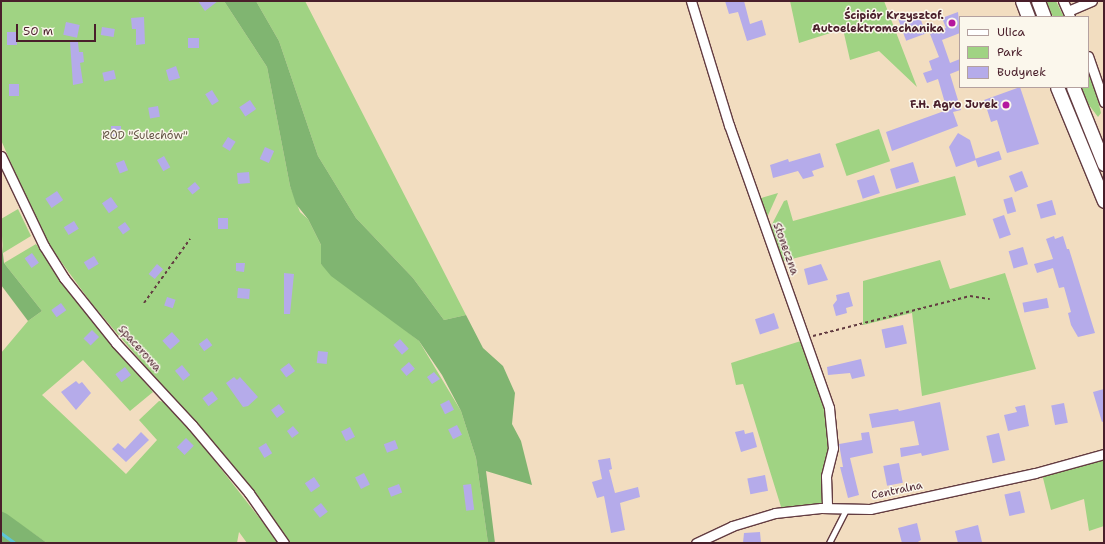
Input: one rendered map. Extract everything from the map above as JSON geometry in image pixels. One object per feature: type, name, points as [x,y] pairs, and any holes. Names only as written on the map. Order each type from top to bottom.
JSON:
[{"type":"main road","points":[[1022,1],[1028,16]]},
{"type":"main road","points":[[1038,1],[1044,16]]},
{"type":"main road","points":[[1057,88],[1104,201]]},
{"type":"main road","points":[[1073,88],[1104,164]]},
{"type":"street","name":"Słoneczna","points":[[691,1],[729,125],[830,408],[833,425],[833,448],[826,476],[828,508]]},
{"type":"street","points":[[1063,1],[1069,14],[1092,1]]},
{"type":"street","points":[[1089,59],[1104,102]]},
{"type":"street","name":"Spacerowa","points":[[1,156],[44,246],[64,278],[116,343],[192,425],[249,493],[284,543]]},
{"type":"street","name":"Centralna","points":[[696,543],[732,526],[775,513],[828,508],[846,509],[883,506],[1035,473],[1104,454]]},
{"type":"lane","points":[[829,543],[846,509]]},
{"type":"path","points":[[144,303],[190,239]]},
{"type":"path","points":[[806,338],[970,296],[990,299]]},
{"type":"green space","name":"ROD \"Sulechów\"","points":[[1,1],[224,1],[267,67],[290,186],[300,212],[308,219],[321,245],[321,264],[419,341],[461,411],[476,458],[488,543],[289,543],[256,496],[92,304],[43,237],[1,140]]},
{"type":"green space","points":[[224,1],[256,1],[279,41],[318,156],[356,218],[413,278],[444,320],[466,315],[483,348],[503,366],[515,393],[512,424],[521,441],[532,485],[486,471],[495,543],[488,543],[476,458],[461,411],[442,375],[419,341],[331,276],[321,264],[321,245],[308,219],[296,204],[290,186],[267,67]]},
{"type":"green space","points":[[256,1],[305,1],[466,315],[444,320],[413,278],[356,218],[318,156],[279,41]]},
{"type":"green space","points":[[790,1],[884,1],[917,87],[879,51],[850,60],[843,29],[799,43]]},
{"type":"green space","points":[[1046,1],[1056,1],[1064,16],[1053,16]]},
{"type":"green space","points":[[1089,74],[1095,88],[1101,113],[1098,117],[1089,105],[1081,88],[1089,88]]},
{"type":"green space","points":[[879,129],[890,161],[847,176],[836,144]]},
{"type":"green space","points":[[955,176],[966,215],[780,262],[769,230],[784,201],[787,200],[793,221]]},
{"type":"green space","points":[[778,193],[765,222],[758,199]]},
{"type":"green space","points":[[18,209],[31,236],[3,253],[1,219]]},
{"type":"green space","points":[[1,237],[4,263],[42,311],[28,321],[1,285]]},
{"type":"green space","points":[[36,244],[89,317],[153,392],[130,411],[83,360],[42,395],[126,474],[157,440],[139,420],[159,401],[165,402],[193,433],[279,543],[247,543],[239,532],[237,543],[47,543],[1,511],[1,353],[28,321],[42,311],[4,263]]},
{"type":"green space","points":[[940,260],[950,289],[1005,273],[1036,369],[922,396],[912,313],[863,325],[863,281]]},
{"type":"green space","points":[[804,340],[830,426],[825,506],[782,510],[743,384],[736,385],[731,363]]},
{"type":"green space","points":[[1104,456],[1104,526],[1089,531],[1084,499],[1051,510],[1042,474]]},
{"type":"green space","points":[[1,511],[7,514],[47,543],[1,543]]},
{"type":"building","points":[[198,1],[218,1],[205,11]]},
{"type":"building","points":[[725,1],[744,1],[750,24],[762,20],[766,35],[747,41],[738,12],[729,14]]},
{"type":"building","points":[[918,12],[926,34],[906,41],[898,19]]},
{"type":"building","points":[[958,12],[959,33],[942,40],[950,63],[959,59],[959,70],[950,74],[961,110],[953,112],[958,126],[892,151],[886,132],[947,110],[938,79],[927,83],[923,73],[932,70],[929,61],[939,57],[930,34],[946,28],[942,18]]},
{"type":"building","points":[[144,17],[145,44],[136,45],[136,29],[132,29],[131,18]]},
{"type":"building","points":[[66,22],[80,25],[77,38],[63,35]]},
{"type":"building","points":[[102,27],[115,29],[114,37],[101,35]]},
{"type":"building","points":[[7,32],[17,32],[17,45],[7,45]]},
{"type":"building","points":[[188,38],[199,38],[199,48],[188,48]]},
{"type":"building","points":[[70,42],[78,42],[79,52],[83,52],[84,62],[80,63],[83,83],[73,85]]},
{"type":"building","points":[[176,66],[180,78],[169,81],[166,70]]},
{"type":"building","points":[[114,70],[116,79],[104,81],[102,73]]},
{"type":"building","points":[[9,84],[19,84],[19,96],[9,96]]},
{"type":"building","points":[[1020,88],[1039,144],[1007,153],[997,120],[991,122],[984,100]]},
{"type":"building","points":[[212,90],[219,101],[212,105],[205,94]]},
{"type":"building","points":[[250,100],[256,109],[245,116],[239,107]]},
{"type":"building","points":[[158,106],[160,117],[150,119],[148,108]]},
{"type":"building","points":[[111,126],[121,126],[121,136],[111,136]]},
{"type":"building","points":[[958,133],[970,140],[976,160],[956,167],[949,147]]},
{"type":"building","points":[[228,137],[236,142],[230,151],[222,146]]},
{"type":"building","points":[[265,147],[274,151],[269,163],[260,159]]},
{"type":"building","points":[[999,151],[1002,160],[978,167],[975,159]]},
{"type":"building","points":[[820,153],[824,167],[812,171],[814,176],[803,179],[798,171],[773,178],[770,165],[788,159],[789,162]]},
{"type":"building","points":[[164,156],[170,167],[163,171],[157,160]]},
{"type":"building","points":[[124,160],[128,170],[120,174],[116,163]]},
{"type":"building","points":[[913,162],[919,182],[896,189],[890,169]]},
{"type":"building","points":[[1022,171],[1028,187],[1015,192],[1009,176]]},
{"type":"building","points":[[249,172],[250,183],[238,184],[237,173]]},
{"type":"building","points":[[874,175],[880,193],[863,199],[857,181]]},
{"type":"building","points":[[195,182],[200,188],[192,195],[187,188]]},
{"type":"building","points":[[57,191],[63,200],[52,208],[45,199]]},
{"type":"building","points":[[111,197],[118,207],[109,213],[102,203]]},
{"type":"building","points":[[1012,197],[1016,211],[1007,214],[1003,199]]},
{"type":"building","points":[[1052,200],[1056,214],[1041,219],[1037,204]]},
{"type":"building","points":[[1004,215],[1011,235],[999,239],[993,219]]},
{"type":"building","points":[[218,218],[228,218],[228,229],[218,229]]},
{"type":"building","points":[[74,221],[79,229],[69,235],[64,227]]},
{"type":"building","points":[[125,222],[130,229],[123,235],[118,227]]},
{"type":"building","points":[[1054,236],[1055,239],[1063,236],[1067,249],[1069,249],[1095,333],[1078,337],[1071,325],[1068,313],[1071,312],[1064,287],[1059,288],[1053,268],[1037,273],[1034,264],[1053,259],[1046,239]]},
{"type":"building","points":[[1023,247],[1028,264],[1014,268],[1009,251]]},
{"type":"building","points":[[32,253],[39,263],[32,268],[25,258]]},
{"type":"building","points":[[94,256],[99,264],[89,270],[84,262]]},
{"type":"building","points":[[236,263],[245,263],[244,272],[236,271]]},
{"type":"building","points":[[157,264],[163,269],[155,279],[149,274]]},
{"type":"building","points":[[821,264],[828,280],[808,285],[804,269]]},
{"type":"building","points":[[284,273],[294,274],[290,314],[284,314]]},
{"type":"building","points":[[238,288],[250,289],[249,299],[237,298]]},
{"type":"building","points":[[849,292],[853,306],[846,308],[847,313],[836,316],[833,305],[837,300],[836,295]]},
{"type":"building","points":[[167,297],[176,300],[173,308],[164,306]]},
{"type":"building","points":[[1047,298],[1049,308],[1024,313],[1022,303]]},
{"type":"building","points":[[61,303],[66,310],[57,317],[51,310]]},
{"type":"building","points":[[774,313],[779,328],[760,334],[755,319]]},
{"type":"building","points":[[903,325],[907,344],[885,348],[881,330]]},
{"type":"building","points":[[92,330],[99,337],[91,346],[84,338]]},
{"type":"building","points":[[172,332],[180,341],[170,350],[162,341]]},
{"type":"building","points":[[207,338],[212,345],[204,351],[199,344]]},
{"type":"building","points":[[400,339],[409,349],[402,355],[393,345]]},
{"type":"building","points":[[318,351],[328,352],[327,364],[317,363]]},
{"type":"building","points":[[861,359],[865,376],[852,379],[850,373],[828,375],[827,367]]},
{"type":"building","points":[[409,362],[415,369],[407,376],[401,369]]},
{"type":"building","points":[[289,363],[295,371],[286,378],[280,370]]},
{"type":"building","points":[[182,365],[190,375],[183,381],[175,371]]},
{"type":"building","points":[[125,367],[131,375],[121,382],[115,374]]},
{"type":"building","points":[[434,372],[440,379],[432,384],[427,377]]},
{"type":"building","points":[[234,377],[237,380],[240,377],[258,397],[248,406],[243,407],[226,383]]},
{"type":"building","points":[[76,381],[79,384],[82,382],[91,393],[76,410],[61,392]]},
{"type":"building","points":[[1104,389],[1104,421],[1102,422],[1093,392]]},
{"type":"building","points":[[212,391],[218,399],[208,406],[202,398]]},
{"type":"building","points":[[449,400],[454,410],[445,414],[440,405]]},
{"type":"building","points":[[940,402],[949,450],[922,456],[921,453],[901,457],[900,448],[919,445],[914,421],[872,428],[869,414],[898,409],[899,411]]},
{"type":"building","points":[[1064,403],[1068,423],[1055,425],[1051,405]]},
{"type":"building","points":[[279,404],[285,412],[277,418],[271,410]]},
{"type":"building","points":[[1025,405],[1029,426],[1008,431],[1004,415],[1017,412],[1015,407]]},
{"type":"building","points":[[457,425],[462,435],[453,439],[448,430]]},
{"type":"building","points":[[293,426],[299,433],[292,438],[287,431]]},
{"type":"building","points":[[350,427],[355,437],[346,441],[341,432]]},
{"type":"building","points":[[744,430],[745,434],[753,432],[757,447],[741,452],[735,432]]},
{"type":"building","points":[[141,432],[149,440],[126,462],[112,449],[118,443],[125,449]]},
{"type":"building","points":[[869,432],[873,453],[850,458],[859,495],[848,498],[840,467],[843,467],[839,444],[862,440],[861,433]]},
{"type":"building","points":[[999,433],[1005,460],[993,463],[986,436]]},
{"type":"building","points":[[186,438],[194,446],[185,455],[177,447]]},
{"type":"building","points":[[395,440],[398,448],[387,453],[384,444]]},
{"type":"building","points":[[266,443],[272,453],[264,458],[258,448]]},
{"type":"building","points":[[610,458],[612,469],[609,470],[615,493],[638,487],[640,497],[620,503],[625,530],[611,533],[604,496],[597,498],[592,482],[602,479],[598,460]]},
{"type":"building","points":[[899,463],[903,483],[887,486],[883,466]]},
{"type":"building","points":[[364,473],[370,485],[361,489],[355,478]]},
{"type":"building","points":[[765,475],[768,491],[750,494],[747,478]]},
{"type":"building","points":[[314,477],[320,486],[311,492],[305,483]]},
{"type":"building","points":[[399,484],[402,492],[391,497],[388,488]]},
{"type":"building","points":[[471,484],[474,510],[466,511],[463,485]]},
{"type":"building","points":[[1020,491],[1025,512],[1009,516],[1004,495]]},
{"type":"building","points":[[321,503],[328,512],[320,518],[313,509]]},
{"type":"building","points":[[917,523],[921,540],[916,543],[902,543],[898,528]]},
{"type":"building","points":[[978,525],[982,542],[958,543],[955,531]]},
{"type":"building","points":[[760,532],[761,543],[743,543],[744,533]]},
{"type":"waterway","points":[[1,533],[15,543]]},
{"type":"place","name":"Ścipiór Krzysztof. Autoelektromechanika","points":[[952,23]]},
{"type":"place","name":"F.H. Agro Jurek","points":[[1006,105]]}]
